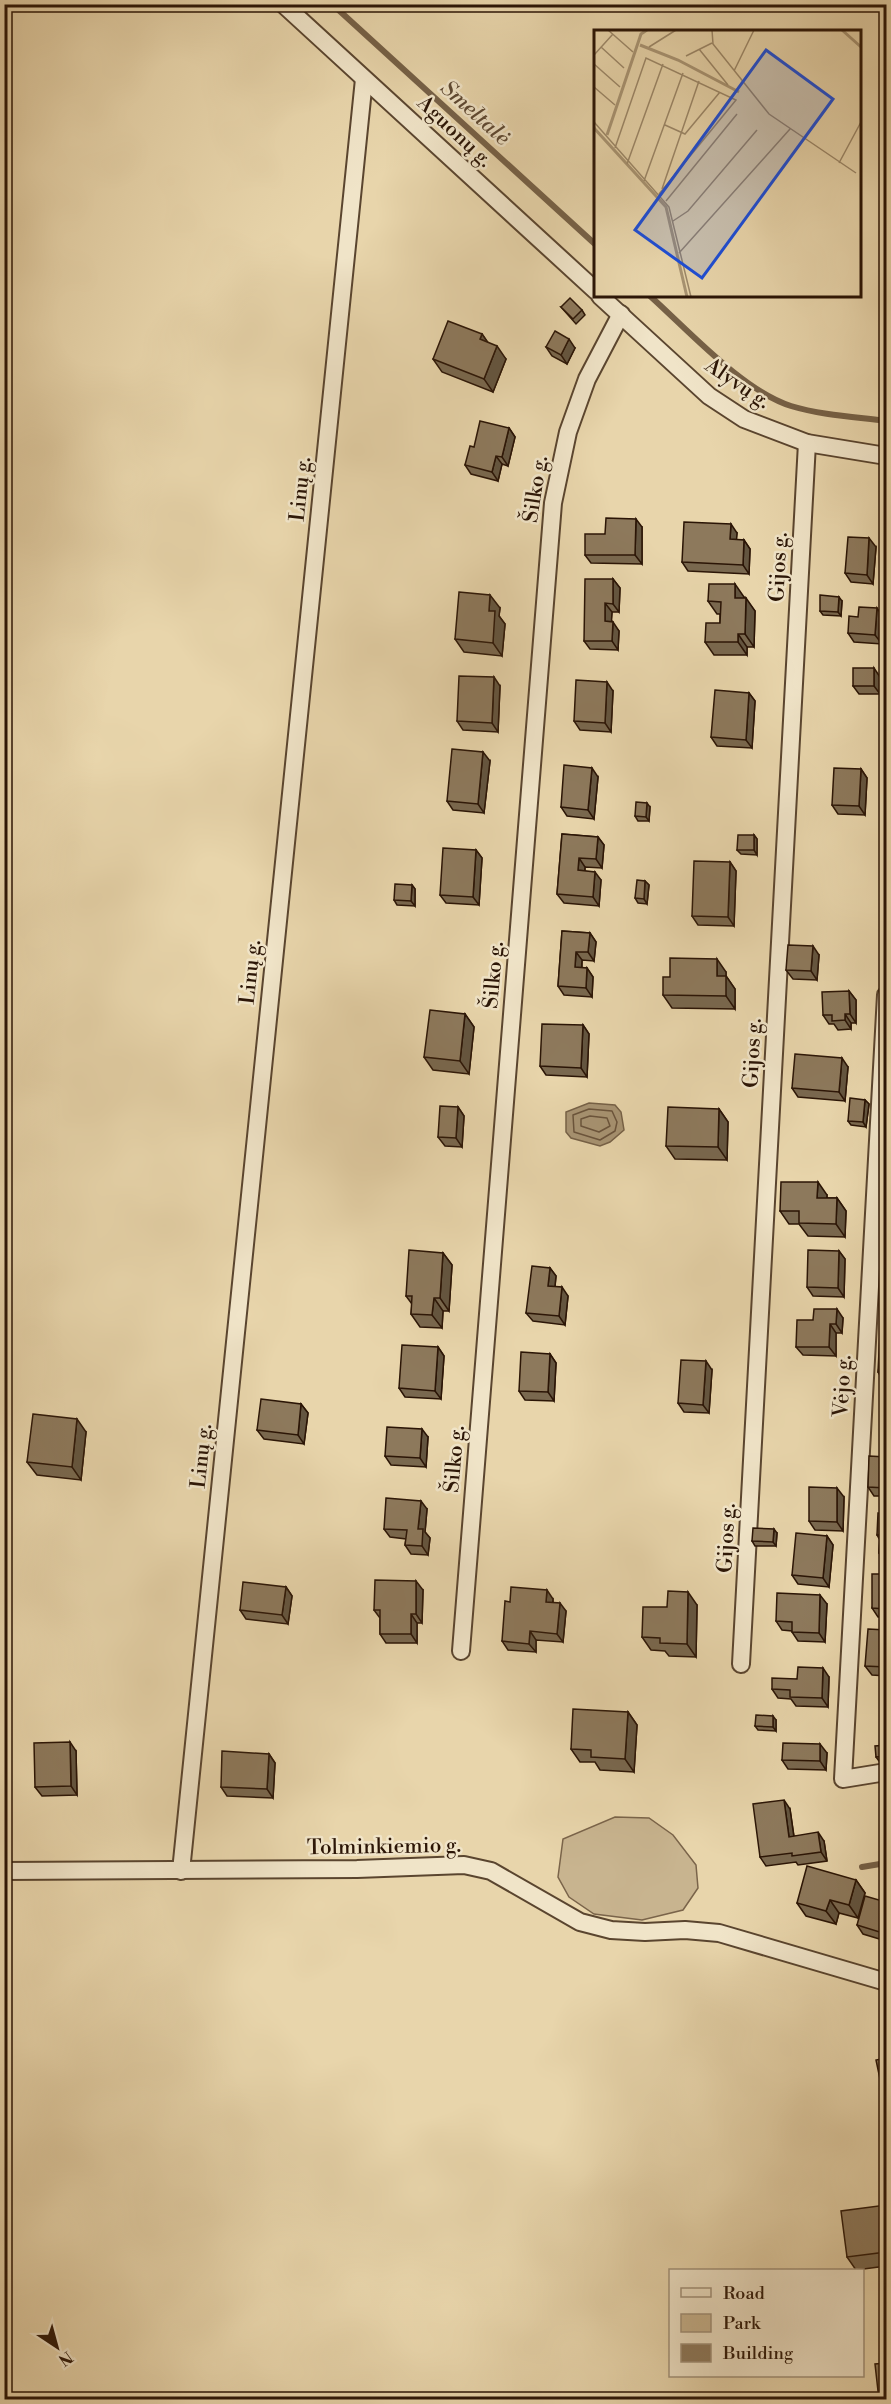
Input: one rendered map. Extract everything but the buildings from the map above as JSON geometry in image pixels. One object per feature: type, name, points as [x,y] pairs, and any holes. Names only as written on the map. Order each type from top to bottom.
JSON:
[{"type":"street","name":"Aguonų g.","points":[[283,4],[594,289]]},
{"type":"street","name":"Linų g.","points":[[181,1871],[364,78]]},
{"type":"street","points":[[601,297],[621,314]]},
{"type":"street","name":"Alyvų g.","points":[[621,314],[709,396],[744,419],[807,443],[886,456]]},
{"type":"street","name":"Šilko g.","points":[[461,1651],[553,503],[568,432],[587,379],[621,314]]},
{"type":"street","name":"Gijos g.","points":[[741,1664],[807,443]]},
{"type":"street","name":"Vėjo g.","points":[[886,995],[843,1779],[886,1772]]},
{"type":"street","name":"Tolminkiemio g.","points":[[4,1870],[181,1871],[464,1865],[491,1871],[580,1922],[611,1930],[645,1932],[685,1930],[719,1933],[886,1982]]},
{"type":"green space","points":[[615,1817],[649,1818],[673,1835],[696,1865],[698,1888],[683,1910],[642,1920],[594,1914],[569,1897],[558,1877],[563,1839]]},
{"type":"water","points":[[589,1103],[615,1105],[621,1112],[624,1130],[610,1142],[600,1146],[571,1138],[566,1132],[566,1112]]},
{"type":"waterway","name":"Smeltalė","points":[[332,4],[594,243]]},
{"type":"waterway","name":"Smeltalė","points":[[651,297],[716,358],[754,387],[773,398],[814,412],[886,421]]},
{"type":"waterway","points":[[862,1867],[886,1863]]}]
